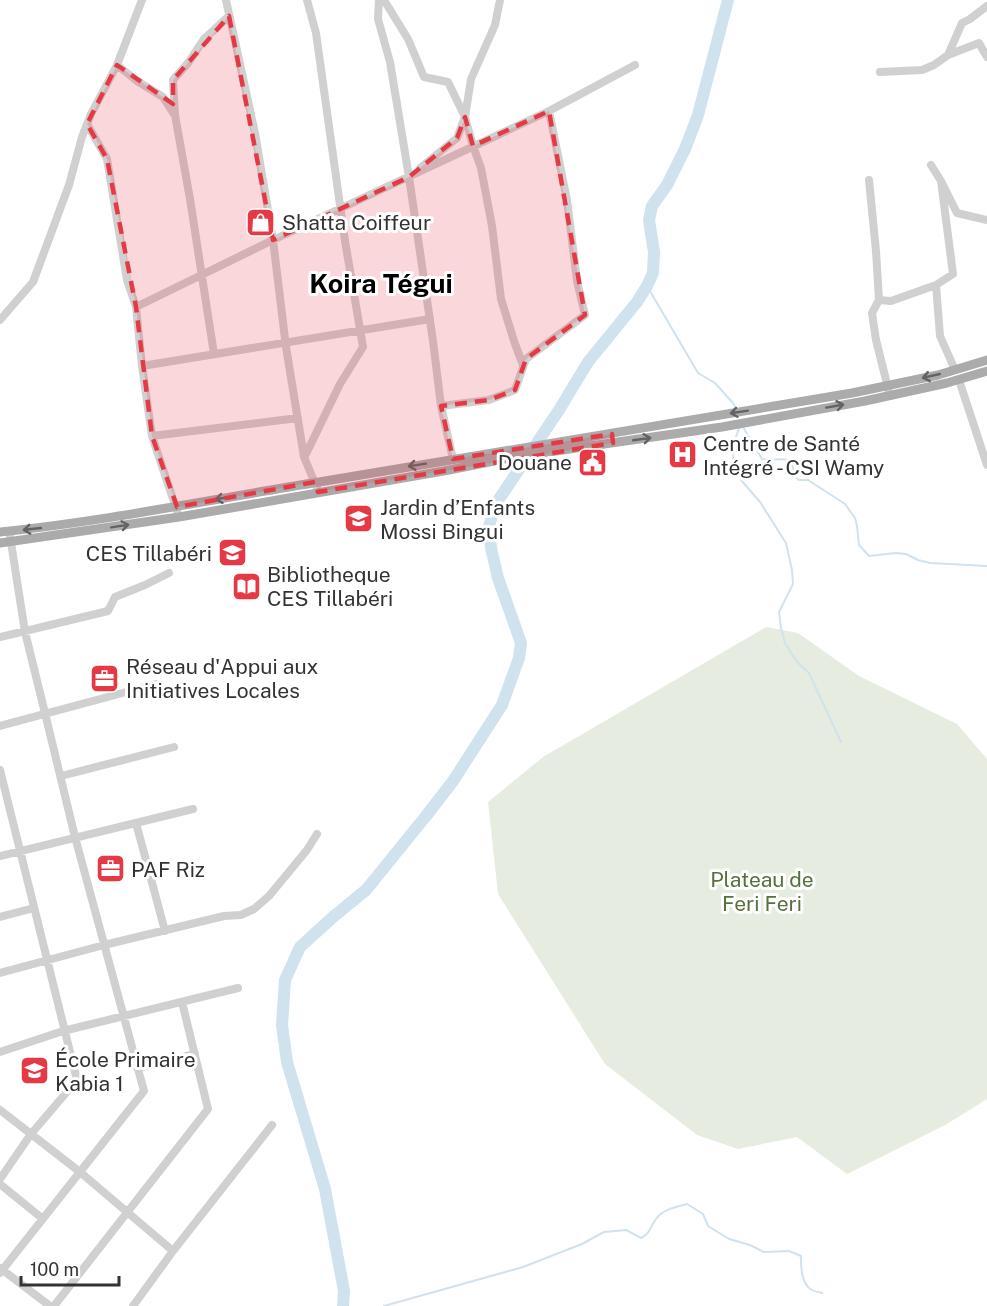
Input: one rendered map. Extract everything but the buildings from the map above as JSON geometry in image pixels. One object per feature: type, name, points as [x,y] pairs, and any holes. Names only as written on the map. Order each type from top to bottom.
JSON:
[{"type":"main road","points":[[889,391],[987,360]]},
{"type":"main road","points":[[4,532],[178,512],[318,492],[515,453],[959,380],[987,371]]},
{"type":"main road","points":[[0,543],[178,512],[315,482],[453,459],[515,453]]},
{"type":"street","points":[[0,320],[33,282],[69,185],[87,124],[117,65],[142,0]]},
{"type":"street","points":[[226,0],[255,133],[304,457],[318,492]]},
{"type":"street","points":[[304,457],[340,384],[363,347],[316,33],[307,0]]},
{"type":"street","points":[[379,0],[378,19],[390,62],[409,177],[441,406],[453,459]]},
{"type":"street","points":[[396,0],[386,4],[408,39],[424,77],[448,82],[465,117],[487,195],[501,299],[524,365]]},
{"type":"street","points":[[409,177],[457,138],[465,117],[471,79],[495,25],[501,0]]},
{"type":"street","points":[[948,55],[962,23],[987,6]]},
{"type":"street","points":[[214,354],[189,189],[175,116],[173,80],[204,39],[229,16]]},
{"type":"street","points":[[880,72],[922,70],[948,55],[983,41],[987,57]]},
{"type":"street","points":[[117,65],[162,97],[175,116]]},
{"type":"street","points":[[136,307],[549,111],[635,65]]},
{"type":"street","points":[[441,406],[489,400],[515,390],[525,359],[585,315],[577,280],[567,200],[549,111]]},
{"type":"street","points":[[87,124],[107,159],[127,280],[136,307],[152,436],[178,512]]},
{"type":"street","points":[[931,165],[957,213],[987,220]]},
{"type":"street","points":[[869,180],[879,300],[872,313],[876,340],[889,391]]},
{"type":"street","points":[[879,300],[891,300],[936,285],[953,274],[941,181]]},
{"type":"street","points":[[936,285],[940,336],[955,370]]},
{"type":"street","points":[[142,366],[430,319]]},
{"type":"street","points":[[959,380],[987,465]]},
{"type":"street","points":[[152,436],[298,418]]},
{"type":"street","points":[[4,532],[12,542],[26,632],[75,837],[144,1091],[1,1271],[52,1306],[208,1109],[183,1002]]},
{"type":"street","points":[[0,637],[108,611],[115,597],[169,573]]},
{"type":"street","points":[[0,726],[156,684]]},
{"type":"street","points":[[61,776],[174,747]]},
{"type":"street","points":[[0,770],[3,791],[77,1080],[32,1134],[0,1179]]},
{"type":"street","points":[[0,856],[193,809]]},
{"type":"street","points":[[136,823],[165,931]]},
{"type":"street","points":[[0,973],[224,916],[241,915],[254,909],[269,896],[307,850],[317,834]]},
{"type":"street","points":[[0,916],[34,908]]},
{"type":"street","points":[[0,1052],[63,1031],[238,988]]},
{"type":"street","points":[[138,1068],[195,1054]]},
{"type":"street","points":[[0,1110],[80,1172],[173,1251]]},
{"type":"street","points":[[133,1306],[272,1125]]},
{"type":"street","points":[[0,1184],[43,1219]]},
{"type":"highlighted area","points":[[229,16],[273,240],[409,177],[457,138],[465,117],[473,146],[549,111],[585,315],[526,359],[515,390],[489,400],[441,406],[453,459],[612,434],[613,443],[318,492],[315,482],[177,507],[152,436],[136,307],[107,159],[87,124],[117,65],[173,104],[173,80]]},
{"type":"green space","name":"Plateau de Feri Feri","points":[[766,627],[798,633],[859,676],[957,724],[987,759],[987,1099],[947,1124],[847,1174],[797,1137],[738,1149],[697,1135],[605,1064],[498,894],[488,802],[543,757]]},
{"type":"waterway","points":[[343,1306],[344,1291],[325,1189],[287,1062],[282,1025],[285,980],[300,947],[366,890],[426,816],[453,781],[502,705],[519,658],[521,643],[498,578],[491,548],[489,527],[495,505],[559,410],[588,362],[637,302],[653,273],[654,252],[649,220],[652,206],[667,185],[685,149],[698,115],[728,0]]},
{"type":"waterway","points":[[647,286],[698,373],[715,383],[737,410]]},
{"type":"waterway","points":[[743,427],[762,459],[788,460],[793,467],[795,477],[799,480],[808,480],[845,504],[855,518],[859,545],[869,556],[896,553],[906,554],[930,563],[987,566]]},
{"type":"waterway","points":[[739,428],[734,443],[733,460],[741,480],[760,502],[786,543],[792,570],[793,584],[779,612],[785,643],[797,662],[809,673],[841,742]]},
{"type":"waterway","points":[[384,1306],[523,1267],[582,1244],[604,1232],[626,1230],[641,1238],[662,1213],[687,1204],[703,1214],[708,1226],[729,1239],[764,1252],[789,1251],[801,1256],[802,1272],[806,1284],[814,1291],[822,1293]]},
{"type":"place","name":"Shatta Coiffeur","points":[[261,222]]},
{"type":"place","name":"Centre de Santé Intégré - CSI Wamy","points":[[682,455]]},
{"type":"place","name":"Douane","points":[[593,462]]},
{"type":"place","name":"Jardin d’Enfants Mossi Bingui","points":[[359,519]]},
{"type":"place","name":"CES Tillabéri","points":[[233,553]]},
{"type":"place","name":"Bibliotheque CES Tillabéri","points":[[246,586]]},
{"type":"place","name":"Réseau d'Appui aux Initiatives Locales","points":[[105,678]]},
{"type":"place","name":"PAF Riz","points":[[110,869]]},
{"type":"place","name":"École Primaire Kabia 1","points":[[34,1071]]},
{"type":"district","name":"Koira Tégui","points":[[381,283]]}]
